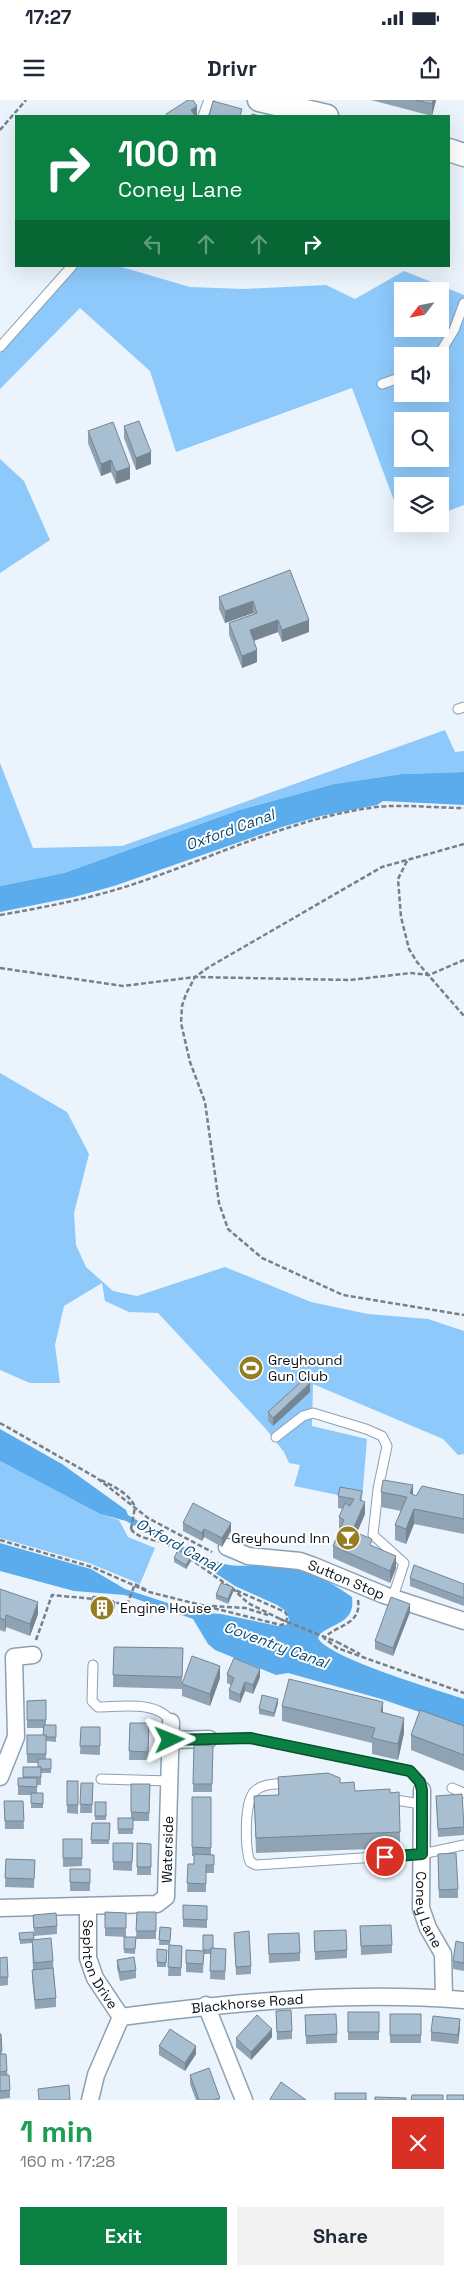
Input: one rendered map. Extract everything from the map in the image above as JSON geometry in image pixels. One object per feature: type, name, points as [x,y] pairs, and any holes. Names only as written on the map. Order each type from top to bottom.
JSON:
[{"type":"main road","points":[[259,100],[323,115]]},
{"type":"main road","points":[[450,150],[464,155]]},
{"type":"street","name":"Sutton Stop","points":[[220,1550],[248,1556],[300,1562],[393,1598],[464,1622]]},
{"type":"street","points":[[0,1777],[16,1737],[7,1656],[33,1655]]},
{"type":"street","name":"Waterside","points":[[88,1906],[157,1904],[166,1897],[171,1722]]},
{"type":"street","points":[[170,1740],[209,1739]]},
{"type":"street","name":"Coney Lane","points":[[422,1797],[422,1908],[428,1928],[442,1954],[444,1998]]},
{"type":"street","name":"Sephton Drive","points":[[0,1908],[88,1906],[88,1958],[95,1978],[121,2017]]},
{"type":"street","name":"Blackhorse Road","points":[[121,2017],[206,2006],[338,1996],[464,2000]]},
{"type":"street","points":[[206,2006],[244,2100]]},
{"type":"street","points":[[90,2100],[96,2075],[121,2017]]},
{"type":"lane","points":[[203,115],[209,100]]},
{"type":"lane","points":[[0,347],[71,267]]},
{"type":"lane","points":[[444,347],[454,330],[464,303]]},
{"type":"lane","points":[[382,384],[394,379]]},
{"type":"lane","points":[[276,1437],[303,1416],[314,1413],[382,1436],[387,1446],[378,1489],[373,1535],[404,1563],[393,1598]]},
{"type":"lane","points":[[93,1665],[92,1702],[95,1705],[98,1707],[152,1708],[167,1715],[171,1722]]},
{"type":"lane","points":[[209,1739],[250,1738],[410,1771],[420,1782],[422,1797],[377,1797]]},
{"type":"lane","points":[[101,1779],[170,1781]]},
{"type":"lane","points":[[300,1782],[262,1787],[254,1792],[249,1804],[247,1832],[246,1850],[250,1862],[256,1865],[275,1865],[422,1854],[464,1845]]},
{"type":"lane","points":[[452,1788],[464,1793]]},
{"type":"path","points":[[0,130],[26,100]]},
{"type":"path","points":[[0,915],[64,902],[136,883],[284,829],[322,818],[378,807],[464,808]]},
{"type":"path","points":[[464,844],[382,867],[209,967],[195,977],[182,1006],[181,1023],[190,1062],[204,1102],[219,1203],[228,1229],[262,1258],[342,1295],[464,1315]]},
{"type":"path","points":[[408,860],[398,878],[400,917],[409,949],[464,1016]]},
{"type":"path","points":[[0,968],[123,986],[195,977],[350,980],[411,973],[429,975],[441,972],[464,960]]},
{"type":"path","points":[[0,1423],[113,1486],[133,1501],[135,1507],[131,1529],[133,1533],[161,1542],[233,1588],[285,1612],[288,1616],[285,1624],[281,1625],[243,1617],[210,1606],[149,1592],[92,1567],[0,1540]]},
{"type":"path","points":[[97,1478],[148,1518],[220,1550]]},
{"type":"path","points":[[33,1655],[33,1648],[52,1595],[119,1602],[127,1605],[135,1584],[144,1587],[149,1592]]},
{"type":"path","points":[[233,1588],[248,1604],[337,1642],[368,1659]]},
{"type":"path","points":[[357,1595],[359,1606],[352,1622],[324,1638],[337,1648],[464,1693]]},
{"type":"path","points":[[210,1606],[246,1608],[274,1616]]},
{"type":"shaded area","points":[[71,267],[121,267],[190,287],[243,289],[326,285],[355,299],[404,271],[432,282],[394,282],[394,338],[449,338],[449,289],[464,295],[464,505],[449,511],[449,477],[394,477],[394,501],[352,388],[176,452],[150,371],[80,308],[0,389],[0,347]]},
{"type":"shaded area","points":[[0,459],[24,481],[50,540],[0,573]]},
{"type":"shaded area","points":[[445,730],[455,752],[464,751],[464,772],[402,774],[334,784],[239,810],[64,873],[0,886],[0,763],[33,848],[122,846]]},
{"type":"shaded area","points":[[0,1073],[67,1112],[89,1154],[74,1213],[76,1245],[86,1267],[113,1291],[137,1296],[225,1267],[311,1302],[368,1314],[428,1319],[464,1331],[464,1454],[458,1455],[443,1439],[313,1384],[312,1426],[367,1439],[362,1500],[294,1486],[300,1465],[289,1463],[284,1452],[265,1428],[158,1313],[129,1312],[105,1301],[102,1283],[64,1306],[55,1345],[60,1383],[30,1383],[0,1370]]},
{"type":"shaded area","points":[[0,1461],[100,1514],[119,1520],[128,1537],[155,1548],[140,1584],[89,1563],[0,1538]]},
{"type":"water","name":"Oxford Canal","points":[[464,772],[464,805],[383,801],[377,805],[321,816],[282,827],[114,886],[74,897],[0,912],[0,886],[64,873],[239,810],[334,784],[402,774]]},
{"type":"water","points":[[0,1429],[62,1464],[126,1510],[128,1515],[200,1555],[229,1565],[263,1566],[301,1571],[330,1582],[352,1597],[351,1612],[343,1620],[320,1634],[318,1638],[326,1646],[341,1655],[362,1664],[464,1699],[464,1727],[378,1698],[288,1673],[276,1675],[215,1650],[208,1644],[193,1619],[125,1595],[74,1591],[0,1571],[0,1543],[91,1569],[125,1589],[195,1612],[221,1614],[278,1626],[286,1625],[289,1620],[287,1612],[277,1605],[235,1586],[195,1560],[126,1521],[100,1514],[0,1461]]},
{"type":"building","points":[[188,100],[193,100],[197,106],[191,110],[194,115],[166,114]]},
{"type":"building","points":[[415,100],[433,100],[432,104]]},
{"type":"building","points":[[213,101],[242,109],[240,115],[209,115]]},
{"type":"building","points":[[139,421],[151,452],[136,458],[124,426]]},
{"type":"building","points":[[113,422],[130,467],[116,472],[111,460],[101,464],[88,431]]},
{"type":"building","points":[[290,570],[309,620],[282,630],[278,620],[250,630],[257,650],[242,656],[229,623],[257,613],[253,601],[225,611],[219,597]]},
{"type":"building","points":[[305,1378],[310,1383],[273,1418],[268,1412]]},
{"type":"building","points":[[383,1480],[413,1485],[410,1493],[416,1496],[422,1486],[464,1495],[464,1519],[414,1509],[406,1529],[395,1525],[407,1497],[381,1492]]},
{"type":"building","points":[[340,1487],[362,1491],[360,1500],[365,1502],[350,1536],[355,1538],[357,1533],[372,1539],[370,1545],[396,1556],[390,1571],[333,1546],[344,1520],[339,1517],[345,1503],[350,1506],[354,1499],[338,1496]]},
{"type":"building","points":[[193,1503],[231,1523],[222,1538],[204,1529],[202,1533],[183,1523]]},
{"type":"building","points":[[178,1550],[191,1557],[186,1565],[174,1558]]},
{"type":"building","points":[[414,1565],[464,1584],[464,1598],[410,1578]]},
{"type":"building","points":[[221,1583],[233,1587],[228,1599],[216,1595]]},
{"type":"building","points":[[0,1589],[38,1602],[30,1624],[6,1615],[5,1620],[0,1618]]},
{"type":"building","points":[[93,1596],[115,1602],[112,1612],[90,1606]]},
{"type":"building","points":[[391,1597],[410,1604],[393,1648],[375,1641]]},
{"type":"building","points":[[114,1647],[183,1648],[182,1677],[113,1675]]},
{"type":"building","points":[[192,1656],[220,1666],[210,1694],[182,1684]]},
{"type":"building","points":[[234,1658],[260,1669],[253,1685],[245,1682],[240,1695],[229,1690],[234,1678],[227,1674]]},
{"type":"building","points":[[289,1679],[383,1702],[381,1712],[404,1718],[398,1744],[372,1738],[375,1728],[282,1706]]},
{"type":"building","points":[[262,1695],[278,1699],[274,1713],[259,1709]]},
{"type":"building","points":[[46,1700],[46,1720],[27,1720],[27,1701]]},
{"type":"building","points":[[420,1710],[464,1726],[464,1755],[411,1735]]},
{"type":"building","points":[[130,1723],[149,1723],[148,1752],[129,1751]]},
{"type":"building","points":[[44,1725],[56,1725],[56,1737],[46,1737],[46,1735],[43,1735]]},
{"type":"building","points":[[81,1727],[100,1727],[100,1746],[80,1746]]},
{"type":"building","points":[[27,1735],[46,1735],[46,1754],[27,1754]]},
{"type":"building","points":[[194,1745],[213,1746],[212,1784],[193,1784]]},
{"type":"building","points":[[38,1759],[51,1759],[51,1769],[41,1769],[41,1767],[38,1767]]},
{"type":"building","points":[[23,1767],[41,1767],[41,1777],[23,1777]]},
{"type":"building","points":[[328,1773],[340,1778],[340,1783],[354,1782],[355,1791],[390,1789],[390,1793],[399,1792],[400,1832],[256,1838],[254,1796],[279,1795],[278,1777]]},
{"type":"building","points":[[18,1778],[37,1778],[37,1787],[18,1786]]},
{"type":"building","points":[[67,1781],[78,1781],[78,1805],[67,1805]]},
{"type":"building","points":[[81,1783],[93,1783],[92,1805],[80,1804]]},
{"type":"building","points":[[131,1784],[150,1784],[149,1813],[131,1812]]},
{"type":"building","points":[[31,1793],[43,1793],[43,1804],[31,1803]]},
{"type":"building","points":[[462,1794],[464,1827],[438,1829],[436,1796]]},
{"type":"building","points":[[192,1797],[211,1797],[211,1848],[192,1847]]},
{"type":"building","points":[[4,1801],[23,1801],[24,1821],[5,1821]]},
{"type":"building","points":[[95,1802],[106,1802],[106,1816],[95,1816]]},
{"type":"building","points":[[118,1818],[133,1818],[133,1829],[118,1829]]},
{"type":"building","points":[[92,1823],[110,1823],[109,1840],[91,1840]]},
{"type":"building","points":[[63,1839],[82,1839],[82,1858],[63,1858]]},
{"type":"building","points":[[113,1843],[133,1843],[132,1862],[113,1862]]},
{"type":"building","points":[[137,1843],[151,1844],[151,1867],[137,1867]]},
{"type":"building","points":[[456,1853],[458,1889],[439,1890],[438,1854]]},
{"type":"building","points":[[194,1854],[214,1855],[214,1865],[206,1865],[206,1884],[187,1883],[188,1864],[194,1864]]},
{"type":"building","points":[[6,1859],[35,1860],[34,1879],[5,1878]]},
{"type":"building","points":[[70,1869],[90,1869],[90,1883],[70,1882]]},
{"type":"building","points":[[183,1905],[207,1906],[207,1920],[183,1919]]},
{"type":"building","points":[[105,1912],[126,1913],[126,1928],[105,1928]]},
{"type":"building","points":[[137,1912],[156,1912],[156,1931],[136,1931]]},
{"type":"building","points":[[56,1913],[57,1926],[34,1928],[33,1915]]},
{"type":"building","points":[[391,1925],[392,1945],[361,1946],[360,1926]]},
{"type":"building","points":[[160,1927],[171,1928],[170,1941],[159,1940]]},
{"type":"building","points":[[346,1930],[347,1950],[315,1952],[314,1931]]},
{"type":"building","points":[[249,1931],[251,1966],[236,1967],[234,1933]]},
{"type":"building","points":[[33,1932],[34,1939],[20,1940],[19,1933]]},
{"type":"building","points":[[299,1933],[300,1953],[269,1954],[268,1934]]},
{"type":"building","points":[[203,1935],[213,1935],[213,1948],[211,1950],[203,1950]]},
{"type":"building","points":[[124,1937],[136,1937],[135,1949],[124,1949]]},
{"type":"building","points":[[51,1938],[53,1961],[34,1963],[32,1940]]},
{"type":"building","points":[[456,1941],[464,1943],[464,1963],[453,1961]]},
{"type":"building","points":[[169,1945],[182,1946],[181,1968],[168,1967]]},
{"type":"building","points":[[211,1948],[226,1949],[225,1971],[210,1971]]},
{"type":"building","points":[[157,1949],[167,1950],[166,1963],[157,1962]]},
{"type":"building","points":[[186,1950],[204,1951],[203,1964],[186,1963]]},
{"type":"building","points":[[7,1957],[8,1977],[0,1977],[0,1958]]},
{"type":"building","points":[[134,1957],[136,1970],[120,1972],[117,1960]]},
{"type":"building","points":[[53,1968],[56,1998],[35,2000],[32,1970]]},
{"type":"building","points":[[291,2010],[292,2031],[277,2032],[276,2011]]},
{"type":"building","points":[[348,2012],[379,2012],[379,2032],[348,2032]]},
{"type":"building","points":[[336,2014],[337,2034],[306,2036],[305,2015]]},
{"type":"building","points":[[390,2014],[421,2014],[421,2035],[390,2035]]},
{"type":"building","points":[[257,2015],[272,2029],[251,2052],[236,2038]]},
{"type":"building","points":[[433,2016],[460,2019],[458,2035],[431,2032]]},
{"type":"building","points":[[170,2029],[196,2046],[185,2063],[159,2046]]},
{"type":"building","points":[[1,2034],[2,2051],[0,2051]]},
{"type":"building","points":[[0,2054],[6,2054],[7,2071],[0,2072]]},
{"type":"building","points":[[209,2068],[220,2098],[199,2100],[190,2075]]},
{"type":"building","points":[[0,2075],[9,2075],[10,2090],[0,2091]]},
{"type":"building","points":[[281,2082],[306,2100],[271,2100]]},
{"type":"building","points":[[69,2085],[70,2100],[39,2100],[38,2089]]},
{"type":"building","points":[[335,2093],[366,2093],[366,2100],[335,2100]]},
{"type":"building","points":[[412,2095],[443,2095],[443,2100],[411,2100]]},
{"type":"building","points":[[447,2095],[464,2095],[464,2100],[447,2100]]},
{"type":"building","points":[[375,2097],[406,2098],[406,2100],[375,2100]]},
{"type":"place","name":"Greyhound Gun Club","points":[[251,1368]]},
{"type":"place","name":"Greyhound Inn","points":[[348,1538]]},
{"type":"place","name":"Engine House","points":[[102,1608]]},
{"type":"route","points":[[170,1740],[250,1738],[410,1771],[420,1782],[422,1790],[422,1854],[385,1857]]},
{"type":"water label","name":"Coventry Canal","points":[[276,1645]]}]
